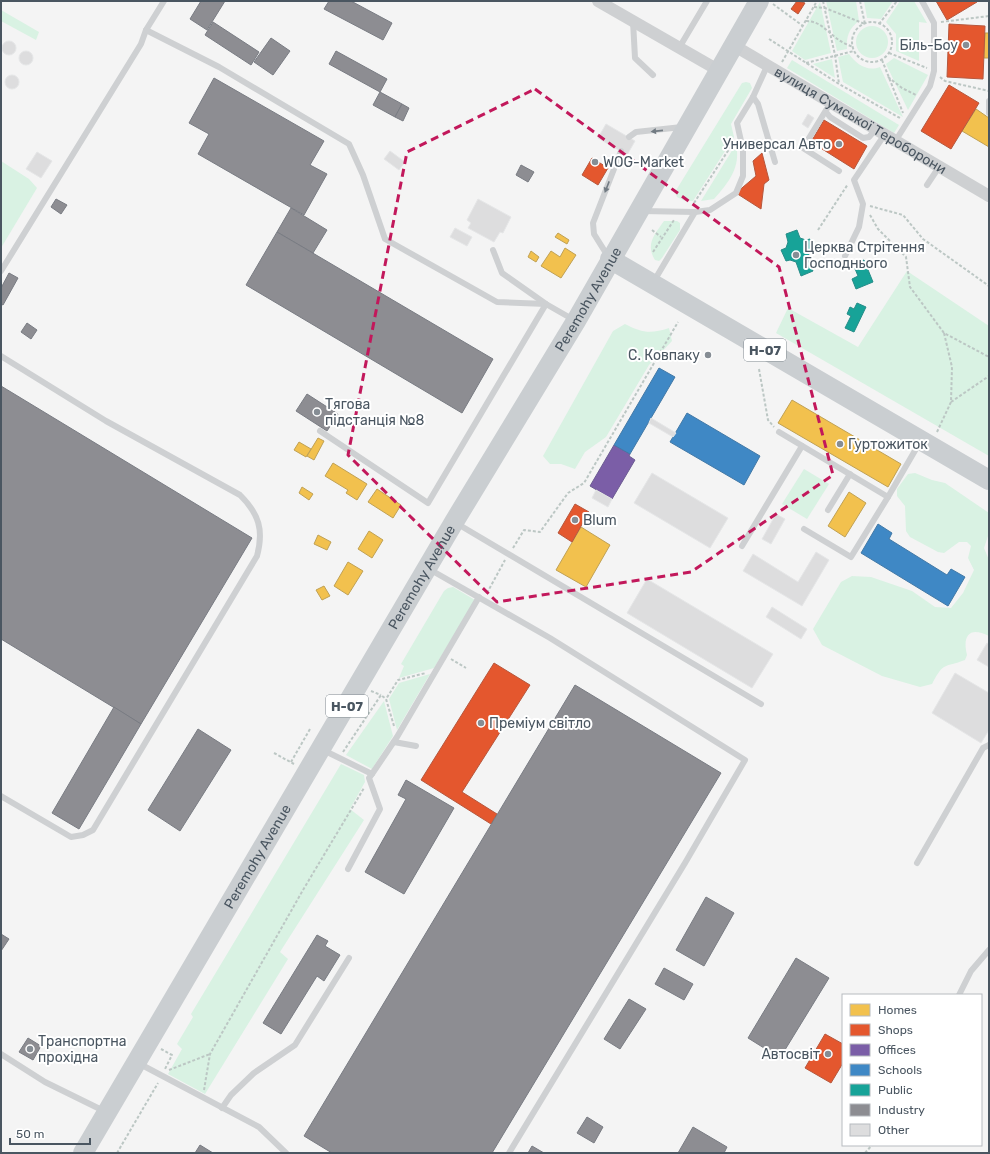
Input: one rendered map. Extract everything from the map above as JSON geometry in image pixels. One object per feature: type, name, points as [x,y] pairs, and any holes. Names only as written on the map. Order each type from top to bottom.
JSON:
[{"type":"main road","name":"Peremohy Avenue","points":[[83,1153],[454,522],[576,321],[637,211],[759,1]]},
{"type":"main road","name":"Н-07","points":[[610,259],[652,284],[929,437],[989,480]]},
{"type":"street","points":[[598,1],[718,70]]},
{"type":"street","name":"вулиця Сумської Тероборони","points":[[733,45],[773,67],[829,107],[881,131],[989,196]]},
{"type":"lane","points":[[1,271],[141,44],[146,30],[164,1]]},
{"type":"lane","points":[[679,48],[707,1]]},
{"type":"lane","points":[[896,140],[930,86],[934,71],[934,23],[922,1]]},
{"type":"lane","points":[[634,21],[635,58],[653,75]]},
{"type":"lane","points":[[146,30],[219,67],[349,144],[363,175],[385,239],[497,302],[546,304]]},
{"type":"lane","points":[[637,211],[695,212],[710,210],[736,193],[743,176],[743,150],[737,123],[773,67]]},
{"type":"lane","points":[[753,97],[758,104],[775,162]]},
{"type":"lane","points":[[989,101],[989,113]]},
{"type":"lane","points":[[829,107],[803,148],[839,171]]},
{"type":"lane","points":[[628,137],[636,132],[686,126]]},
{"type":"lane","points":[[845,256],[859,226],[863,204],[854,180],[881,131]]},
{"type":"lane","points":[[610,259],[594,234],[593,223],[621,151]]},
{"type":"lane","points":[[927,185],[940,167]]},
{"type":"lane","points":[[652,284],[695,212]]},
{"type":"lane","points":[[493,250],[502,273],[546,304],[576,321]]},
{"type":"lane","points":[[320,431],[428,504],[546,304]]},
{"type":"lane","points":[[1,356],[106,421],[240,495],[252,507],[258,519],[260,545],[253,563],[93,830],[83,835],[71,837],[1,796]]},
{"type":"lane","points":[[779,432],[888,497]]},
{"type":"lane","points":[[804,529],[851,557],[888,497],[929,437]]},
{"type":"lane","points":[[742,546],[802,446]]},
{"type":"lane","points":[[828,510],[850,474]]},
{"type":"lane","points":[[454,522],[761,704]]},
{"type":"lane","points":[[428,568],[550,638],[746,760],[509,1153]]},
{"type":"lane","points":[[371,776],[395,740],[480,597]]},
{"type":"lane","points":[[395,740],[416,746]]},
{"type":"lane","points":[[917,863],[983,748],[989,745]]},
{"type":"lane","points":[[321,749],[371,776],[380,809],[348,869]]},
{"type":"lane","points":[[960,994],[972,971],[989,950]]},
{"type":"lane","points":[[222,1108],[231,1095],[254,1073],[295,1045],[349,958]]},
{"type":"lane","points":[[1,1054],[45,1082],[107,1113]]},
{"type":"lane","points":[[136,1063],[259,1127],[286,1153]]},
{"type":"path","points":[[769,1],[803,26]]},
{"type":"path","points":[[773,67],[788,52],[817,1]]},
{"type":"path","points":[[823,1],[835,55],[839,84]]},
{"type":"path","points":[[860,1],[865,24]]},
{"type":"path","points":[[879,24],[897,1]]},
{"type":"path","points":[[814,7],[825,8],[865,24]]},
{"type":"path","points":[[934,23],[989,16]]},
{"type":"path","points":[[806,21],[811,21],[824,27],[838,40],[853,47]]},
{"type":"path","points":[[865,24],[879,24],[888,31],[891,36],[891,48],[889,53],[882,60],[869,62],[858,56],[854,51],[854,36],[860,27],[865,24]]},
{"type":"path","points":[[769,39],[839,84],[908,123]]},
{"type":"path","points":[[806,63],[854,51]]},
{"type":"path","points":[[889,53],[934,71],[945,81],[989,91]]},
{"type":"path","points":[[882,60],[908,123]]},
{"type":"path","points":[[888,77],[902,88],[922,98]]},
{"type":"path","points":[[653,252],[671,222],[696,202],[739,134]]},
{"type":"path","points":[[818,230],[847,184],[854,180]]},
{"type":"path","points":[[863,204],[903,215],[923,239],[989,286]]},
{"type":"path","points":[[863,204],[878,229],[906,257],[910,287],[944,333],[952,367],[951,402]]},
{"type":"path","points":[[652,230],[661,237]]},
{"type":"path","points":[[480,597],[487,593],[524,530],[540,532],[568,493],[584,483],[678,322]]},
{"type":"path","points":[[944,333],[989,357]]},
{"type":"path","points":[[759,369],[768,420],[779,432]]},
{"type":"path","points":[[929,437],[951,402],[989,376]]},
{"type":"path","points":[[445,655],[466,668]]},
{"type":"path","points":[[395,740],[386,698],[398,680],[437,670]]},
{"type":"path","points":[[345,750],[381,695],[386,698]]},
{"type":"path","points":[[274,753],[291,762],[310,729]]},
{"type":"path","points":[[203,1097],[210,1054],[302,890],[371,776]]},
{"type":"path","points":[[148,1042],[172,1055],[164,1072],[210,1054]]},
{"type":"path","points":[[117,1153],[162,1076]]},
{"type":"highlighted area","points":[[535,89],[779,267],[833,475],[691,572],[497,602],[348,455],[407,152]]},
{"type":"green space","points":[[826,1],[856,1],[859,21],[849,33],[847,49],[837,51]]},
{"type":"green space","points":[[864,1],[893,1],[881,19],[867,18]]},
{"type":"green space","points":[[900,1],[914,1],[927,23],[919,22],[919,61],[896,51],[896,34],[886,22]]},
{"type":"green space","points":[[820,2],[831,53],[805,60],[792,51]]},
{"type":"green space","points":[[1,10],[39,32],[36,40],[1,21]]},
{"type":"green space","points":[[872,26],[883,31],[888,42],[883,53],[872,58],[861,53],[856,42],[861,31]]},
{"type":"green space","points":[[849,54],[858,64],[866,68],[880,67],[903,117],[843,82],[838,57]]},
{"type":"green space","points":[[894,58],[928,75],[908,110],[886,64]]},
{"type":"green space","points":[[832,59],[835,78],[813,64]]},
{"type":"green space","points":[[792,60],[899,125],[894,133],[787,68]]},
{"type":"green space","points":[[742,83],[750,83],[752,88],[731,124],[734,137],[693,201],[685,201],[677,197],[675,192]]},
{"type":"green space","points":[[736,144],[737,160],[729,180],[714,199],[701,201]]},
{"type":"green space","points":[[1,161],[29,179],[37,188],[1,248]]},
{"type":"green space","points":[[664,221],[677,221],[680,223],[680,230],[659,261],[655,260],[652,254],[651,244],[652,239]]},
{"type":"green space","points":[[907,271],[989,326],[989,456],[776,333],[788,308],[858,347]]},
{"type":"green space","points":[[625,324],[647,332],[669,328],[672,341],[649,365],[606,437],[585,452],[575,469],[561,464],[550,464],[543,456],[613,331]]},
{"type":"green space","points":[[804,469],[829,484],[807,519],[782,504]]},
{"type":"green space","points":[[915,473],[932,480],[945,483],[989,513],[989,533],[984,548],[989,560],[989,636],[977,632],[972,632],[969,634],[966,642],[967,655],[965,660],[945,666],[939,672],[932,684],[920,687],[882,676],[822,645],[813,629],[841,582],[852,576],[871,577],[912,591],[935,607],[951,608],[963,593],[974,570],[968,558],[971,546],[967,542],[959,542],[944,553],[938,552],[910,537],[906,531],[905,506],[897,496],[897,489],[908,474]]},
{"type":"green space","points":[[453,587],[475,600],[434,668],[399,678],[404,666],[401,664],[444,591]]},
{"type":"green space","points":[[430,674],[397,730],[389,699],[399,683]]},
{"type":"green space","points":[[384,701],[393,736],[372,769],[346,755]]},
{"type":"green space","points":[[341,764],[364,775],[365,782],[350,809],[364,820],[280,952],[288,959],[205,1094],[168,1074],[182,1049],[177,1044],[193,1017],[191,1014]]},
{"type":"building: Homes","points":[[985,33],[989,33],[989,58],[984,58]]},
{"type":"building: Homes","points":[[976,109],[989,118],[989,147],[962,131]]},
{"type":"building: Homes","points":[[558,233],[569,240],[567,244],[555,237]]},
{"type":"building: Homes","points":[[565,248],[576,255],[561,278],[541,266],[551,251],[560,257]]},
{"type":"building: Homes","points":[[531,251],[539,257],[536,262],[528,257]]},
{"type":"building: Homes","name":"Гуртожиток","points":[[792,400],[901,464],[888,487],[778,423]]},
{"type":"building: Homes","points":[[318,438],[324,441],[314,460],[307,456]]},
{"type":"building: Homes","points":[[299,442],[311,449],[306,457],[294,450]]},
{"type":"building: Homes","points":[[333,463],[367,484],[357,500],[346,493],[348,490],[325,476]]},
{"type":"building: Homes","points":[[302,487],[313,494],[309,500],[299,493]]},
{"type":"building: Homes","points":[[377,489],[401,505],[393,518],[368,502]]},
{"type":"building: Homes","points":[[849,492],[866,503],[845,537],[828,526]]},
{"type":"building: Homes","points":[[581,527],[610,545],[586,587],[556,570]]},
{"type":"building: Homes","points":[[369,531],[383,540],[372,558],[358,549]]},
{"type":"building: Homes","points":[[318,535],[331,542],[327,550],[314,544]]},
{"type":"building: Homes","points":[[348,562],[363,571],[348,595],[334,586]]},
{"type":"building: Homes","points":[[324,586],[330,596],[322,600],[316,590]]},
{"type":"building: Shops","points":[[797,1],[805,3],[798,14],[791,9]]},
{"type":"building: Shops","points":[[936,1],[976,1],[977,2],[947,20]]},
{"type":"building: Shops","name":"Біль-Боу","points":[[949,24],[985,26],[983,79],[947,77]]},
{"type":"building: Shops","points":[[949,85],[979,103],[951,149],[921,131]]},
{"type":"building: Shops","name":"Универсал Авто","points":[[824,120],[867,146],[854,169],[811,142]]},
{"type":"building: Shops","points":[[762,153],[769,180],[764,184],[761,209],[736,193],[756,176],[753,161]]},
{"type":"building: Shops","points":[[592,158],[608,168],[598,185],[582,175]]},
{"type":"building: Shops","name":"Blum","points":[[575,504],[589,512],[572,542],[558,533]]},
{"type":"building: Shops","name":"Преміум світло","points":[[494,663],[530,685],[462,792],[497,814],[491,824],[421,780]]},
{"type":"building: Shops","name":"Автосвіт","points":[[825,1034],[842,1043],[842,1065],[831,1083],[805,1068]]},
{"type":"building: Offices","points":[[614,445],[630,454],[629,456],[635,460],[612,499],[590,486]]},
{"type":"building: Schools","points":[[659,368],[675,377],[630,454],[614,445]]},
{"type":"building: Schools","points":[[687,413],[760,456],[744,485],[670,442]]},
{"type":"building: Schools","points":[[878,524],[892,533],[889,539],[947,575],[951,569],[965,577],[948,606],[861,553]]},
{"type":"building: Public","name":"Церква Стрітення Господнього","points":[[797,230],[800,238],[806,240],[810,239],[814,251],[810,252],[807,258],[813,271],[801,276],[796,262],[790,260],[786,261],[781,250],[786,248],[788,242],[786,234]]},
{"type":"building: Public","points":[[864,260],[873,282],[856,289],[852,279],[858,276],[853,264]]},
{"type":"building: Public","points":[[857,303],[866,307],[854,332],[845,328],[851,316],[847,314],[850,307],[854,309]]},
{"type":"building: Industry","points":[[201,1],[225,1],[207,30],[190,19]]},
{"type":"building: Industry","points":[[329,1],[351,1],[392,23],[383,40],[324,9]]},
{"type":"building: Industry","points":[[213,22],[259,52],[251,65],[205,35]]},
{"type":"building: Industry","points":[[271,38],[290,51],[273,75],[254,62]]},
{"type":"building: Industry","points":[[336,51],[387,79],[380,92],[329,64]]},
{"type":"building: Industry","points":[[214,78],[324,141],[310,165],[327,174],[304,215],[198,154],[209,134],[189,123]]},
{"type":"building: Industry","points":[[380,92],[402,104],[395,117],[373,105]]},
{"type":"building: Industry","points":[[402,104],[409,108],[403,121],[395,117]]},
{"type":"building: Industry","points":[[521,165],[534,172],[528,182],[516,175]]},
{"type":"building: Industry","points":[[56,199],[67,205],[61,214],[51,207]]},
{"type":"building: Industry","points":[[291,208],[327,230],[313,253],[277,232]]},
{"type":"building: Industry","points":[[277,232],[493,359],[462,413],[246,285]]},
{"type":"building: Industry","points":[[9,273],[18,278],[3,305],[1,304],[1,288]]},
{"type":"building: Industry","points":[[27,323],[37,330],[31,339],[21,332]]},
{"type":"building: Industry","points":[[1,386],[252,538],[141,724],[1,639]]},
{"type":"building: Industry","name":"Тягова підстанція №8","points":[[307,394],[338,414],[327,431],[296,411]]},
{"type":"building: Industry","points":[[575,685],[721,773],[492,1153],[332,1153],[304,1136]]},
{"type":"building: Industry","points":[[114,707],[141,724],[79,829],[52,813]]},
{"type":"building: Industry","points":[[198,729],[231,750],[180,831],[148,810]]},
{"type":"building: Industry","points":[[406,780],[454,808],[404,894],[365,872],[406,799],[398,795]]},
{"type":"building: Industry","points":[[706,897],[734,913],[704,966],[676,950]]},
{"type":"building: Industry","points":[[1,934],[9,939],[1,951]]},
{"type":"building: Industry","points":[[317,935],[328,941],[325,946],[340,955],[324,981],[317,976],[281,1034],[263,1023]]},
{"type":"building: Industry","points":[[796,958],[829,978],[780,1058],[748,1038]]},
{"type":"building: Industry","points":[[664,968],[693,984],[684,1000],[655,984]]},
{"type":"building: Industry","points":[[629,999],[646,1009],[620,1049],[604,1039]]},
{"type":"building: Industry","name":"Транспортна прохідна","points":[[28,1038],[41,1046],[33,1060],[19,1052]]},
{"type":"building: Industry","points":[[587,1117],[603,1127],[594,1143],[577,1133]]},
{"type":"building: Industry","points":[[693,1127],[727,1147],[724,1153],[678,1153]]},
{"type":"building: Industry","points":[[200,1145],[213,1153],[195,1153]]},
{"type":"building: Industry","points":[[532,1146],[544,1153],[528,1153]]},
{"type":"building: Other","points":[[9,41],[14,43],[16,48],[14,53],[9,55],[4,53],[2,48],[4,43]]},
{"type":"building: Other","points":[[26,51],[31,53],[33,58],[31,63],[26,65],[21,63],[19,58],[21,53]]},
{"type":"building: Other","points":[[12,75],[17,77],[19,82],[17,87],[12,89],[7,87],[5,82],[7,77]]},
{"type":"building: Other","points":[[808,114],[814,118],[808,128],[802,124]]},
{"type":"building: Other","points":[[606,124],[635,141],[627,155],[598,138]]},
{"type":"building: Other","points":[[390,151],[405,162],[399,170],[384,159]]},
{"type":"building: Other","points":[[37,152],[52,161],[41,178],[26,169]]},
{"type":"building: Other","points":[[478,199],[511,217],[503,233],[500,232],[494,242],[468,228],[471,223],[467,220]]},
{"type":"building: Other","points":[[455,228],[472,237],[467,246],[450,237]]},
{"type":"building: Other","points":[[651,418],[676,433],[673,437],[649,423]]},
{"type":"building: Other","points":[[652,473],[728,518],[710,548],[634,503]]},
{"type":"building: Other","points":[[596,490],[612,499],[608,507],[592,498]]},
{"type":"building: Other","points":[[776,514],[785,519],[771,544],[762,539]]},
{"type":"building: Other","points":[[816,552],[829,560],[802,606],[743,571],[753,554],[798,582]]},
{"type":"building: Other","points":[[647,579],[773,654],[752,688],[627,613]]},
{"type":"building: Other","points":[[772,607],[807,629],[801,639],[766,617]]},
{"type":"building: Other","points":[[987,643],[989,644],[989,667],[977,660]]},
{"type":"building: Other","points":[[955,673],[989,693],[989,730],[981,743],[932,713]]},
{"type":"place","name":"Біль-Боу","points":[[966,45]]},
{"type":"place","name":"Универсал Авто","points":[[839,144]]},
{"type":"place","name":"WOG-Market","points":[[595,162]]},
{"type":"place","name":"Церква Стрітення Господнього","points":[[796,255]]},
{"type":"place","name":"С. Ковпаку","points":[[708,355]]},
{"type":"place","name":"Тягова підстанція №8","points":[[317,412]]},
{"type":"place","name":"Гуртожиток","points":[[840,444]]},
{"type":"place","name":"Blum","points":[[575,520]]},
{"type":"place","name":"Преміум світло","points":[[481,723]]},
{"type":"place","name":"Транспортна прохідна","points":[[30,1049]]},
{"type":"place","name":"Автосвіт","points":[[828,1054]]}]
